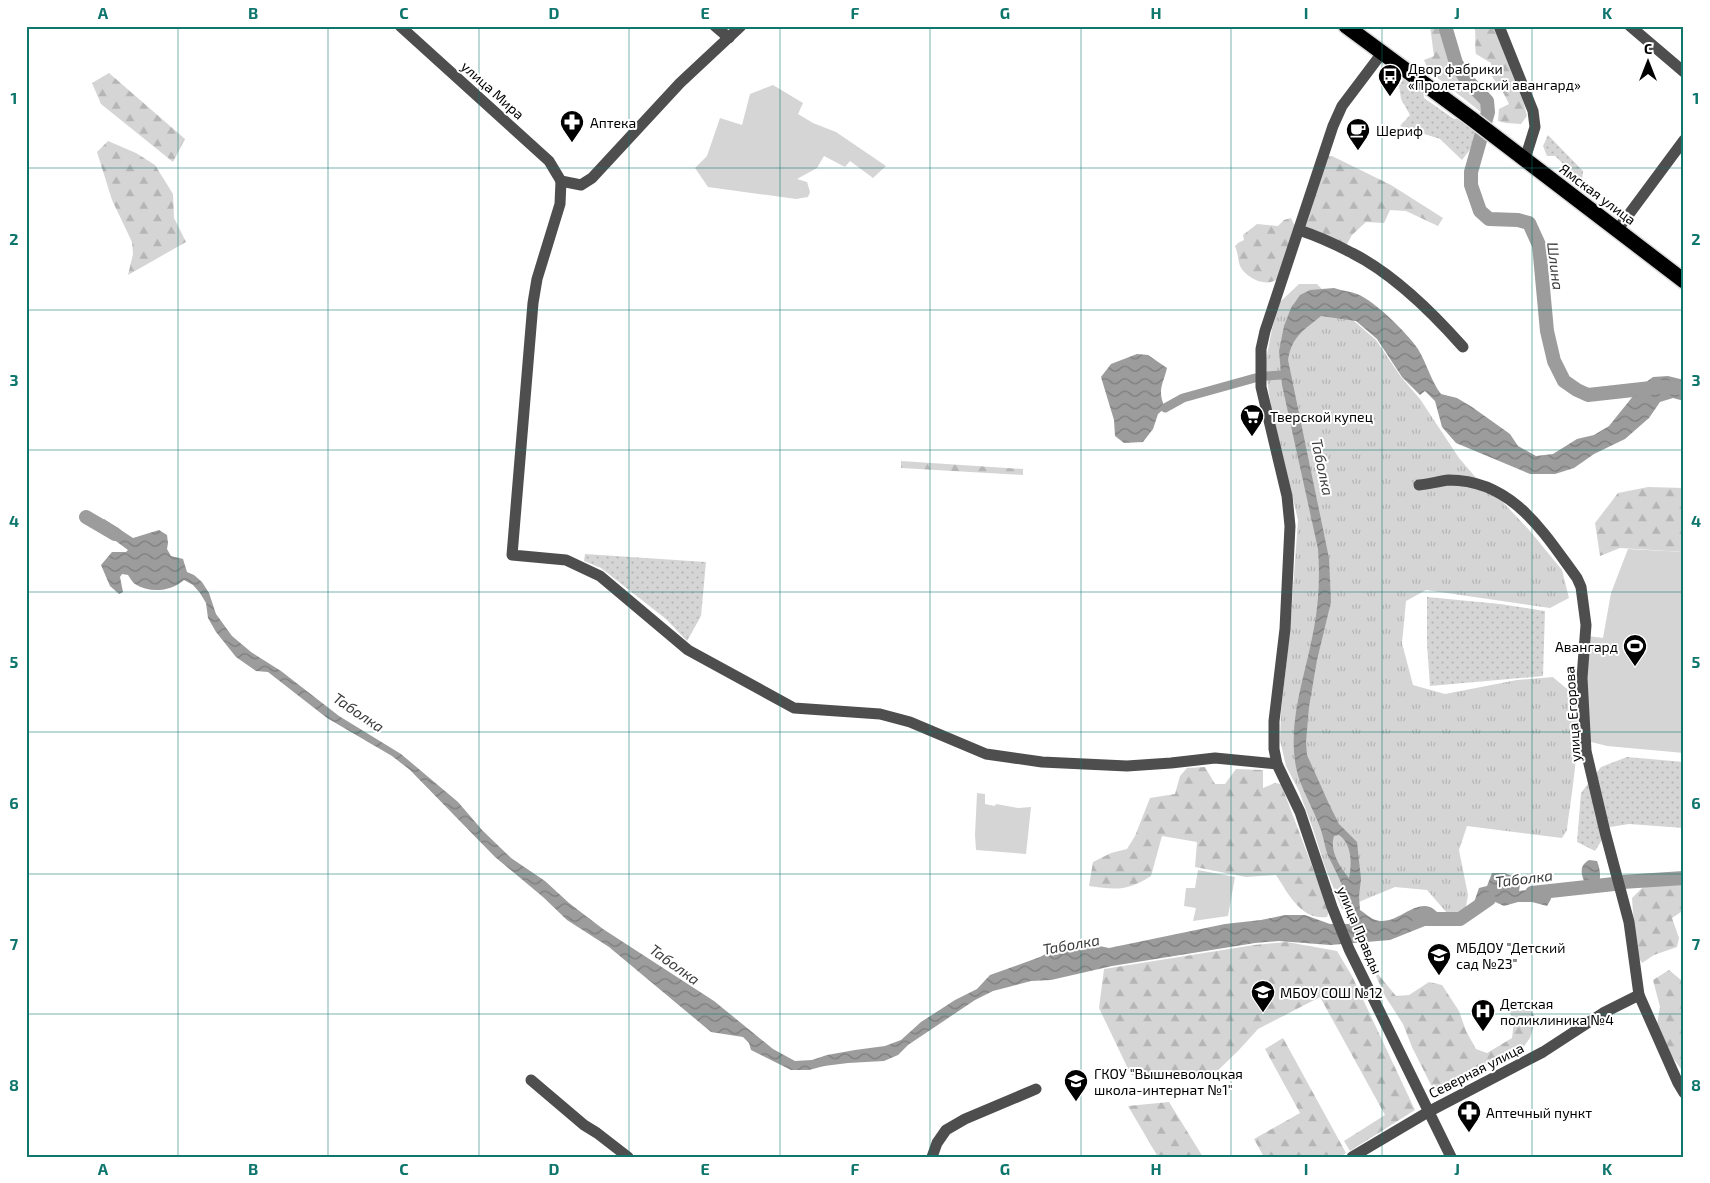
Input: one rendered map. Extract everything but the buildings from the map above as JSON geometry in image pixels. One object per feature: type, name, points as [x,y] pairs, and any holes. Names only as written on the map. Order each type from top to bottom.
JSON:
[{"type":"highway","points":[[1346,26],[1382,53]]},
{"type":"highway","name":"Ямская улица","points":[[1382,53],[1492,134],[1684,281]]},
{"type":"street","name":"улица Мира","points":[[400,26],[549,161],[561,181]]},
{"type":"street","points":[[715,26],[729,38]]},
{"type":"street","points":[[741,26],[680,83],[592,178],[581,185],[561,181],[560,204],[537,279],[533,303],[512,555],[566,560],[600,576],[688,650],[794,708],[880,714],[910,722],[986,754],[1042,762],[1127,766],[1171,764],[1215,758],[1277,764]]},
{"type":"street","points":[[1499,26],[1533,112],[1535,127],[1525,159]]},
{"type":"street","points":[[1630,26],[1684,72]]},
{"type":"street","name":"улица Правды","points":[[1382,53],[1342,106],[1299,230],[1261,349],[1261,387],[1287,496],[1290,519],[1284,629],[1274,721],[1274,749],[1277,764],[1300,812],[1324,885],[1349,949],[1451,1157]]},
{"type":"street","points":[[1618,230],[1684,140]]},
{"type":"street","points":[[1299,230],[1354,253],[1378,270],[1416,300],[1462,347]]},
{"type":"street","name":"улица Егорова","points":[[1419,486],[1449,480],[1478,484],[1512,499],[1538,525],[1577,578],[1581,588],[1586,625],[1582,678],[1586,748],[1605,832],[1629,922],[1639,995],[1684,1093]]},
{"type":"street","name":"Северная улица","points":[[1352,1157],[1428,1112],[1543,1052],[1603,1013],[1639,995]]},
{"type":"street","points":[[531,1080],[584,1125],[597,1132],[628,1157]]},
{"type":"street","points":[[932,1157],[937,1143],[946,1130],[1036,1089]]},
{"type":"green space","points":[[1430,26],[1441,26],[1457,75],[1484,102],[1482,113],[1429,71],[1424,60],[1434,56]]},
{"type":"green space","points":[[1474,26],[1494,26],[1524,104],[1527,116],[1521,124],[1498,121],[1499,109],[1509,104],[1491,75],[1491,63],[1476,54]]},
{"type":"green space","points":[[109,73],[185,139],[173,162],[101,104],[92,83]]},
{"type":"green space","points":[[1405,77],[1423,90],[1424,98],[1454,119],[1464,118],[1478,130],[1475,143],[1462,160],[1440,139],[1400,126],[1410,115],[1401,99],[1399,86]]},
{"type":"green space","points":[[773,85],[803,103],[798,114],[813,123],[836,132],[886,166],[873,178],[850,161],[845,167],[824,156],[817,168],[797,179],[807,182],[810,192],[808,197],[796,199],[708,187],[695,168],[707,156],[720,118],[742,125],[750,94]]},
{"type":"green space","points":[[1548,135],[1583,171],[1582,182],[1555,156],[1547,156],[1543,146]]},
{"type":"green space","points":[[108,141],[136,153],[155,165],[173,194],[174,218],[186,242],[128,275],[133,254],[132,242],[112,200],[97,152]]},
{"type":"green space","points":[[1328,156],[1332,156],[1391,185],[1443,218],[1438,226],[1406,211],[1390,210],[1384,223],[1366,222],[1352,235],[1346,246],[1304,229]]},
{"type":"green space","points":[[1291,218],[1296,228],[1277,279],[1272,282],[1262,282],[1251,278],[1240,266],[1235,246],[1244,240],[1243,235],[1257,224],[1278,226],[1284,220]]},
{"type":"green space","points":[[1299,284],[1317,284],[1346,314],[1376,340],[1401,377],[1420,399],[1459,458],[1477,479],[1500,499],[1530,531],[1562,570],[1569,598],[1550,608],[1426,590],[1406,601],[1402,643],[1413,685],[1445,694],[1517,680],[1553,677],[1571,693],[1576,707],[1578,722],[1577,741],[1567,830],[1562,838],[1467,826],[1459,850],[1468,895],[1465,912],[1447,913],[1427,890],[1395,887],[1342,909],[1325,867],[1299,791],[1286,766],[1280,740],[1281,711],[1290,630],[1298,520],[1271,407],[1265,365],[1272,329],[1280,302]]},
{"type":"green space","points":[[901,461],[1023,469],[1023,475],[901,468]]},
{"type":"green space","points":[[1648,487],[1684,488],[1684,552],[1620,548],[1600,556],[1595,523],[1618,493]]},
{"type":"green space","name":"Авангард","points":[[1628,549],[1684,552],[1684,753],[1607,746],[1591,742],[1583,697],[1588,636],[1603,638],[1611,593]]},
{"type":"green space","points":[[585,554],[706,562],[701,616],[687,641],[666,619],[601,568],[584,561]]},
{"type":"green space","points":[[1427,597],[1500,604],[1545,611],[1543,676],[1430,686],[1427,644]]},
{"type":"green space","points":[[1627,757],[1684,762],[1684,828],[1629,824],[1610,827],[1595,851],[1577,842],[1581,793],[1601,767]]},
{"type":"green space","points":[[1205,767],[1215,784],[1225,784],[1236,769],[1263,770],[1263,788],[1275,783],[1281,784],[1329,911],[1327,917],[1318,917],[1302,910],[1276,875],[1246,877],[1195,867],[1197,842],[1162,836],[1151,876],[1143,881],[1122,888],[1089,886],[1093,862],[1111,853],[1127,849],[1135,836],[1150,798],[1175,794],[1180,776],[1187,768]]},
{"type":"green space","points":[[977,793],[985,794],[985,804],[1018,808],[1031,807],[1026,854],[976,850]]},
{"type":"green space","points":[[1198,870],[1235,877],[1228,916],[1193,921],[1196,908],[1184,906],[1186,888],[1195,888]]},
{"type":"green space","points":[[1684,883],[1684,910],[1672,918],[1679,938],[1677,947],[1654,955],[1642,963],[1636,954],[1632,898],[1646,884]]},
{"type":"green space","points":[[1287,942],[1337,951],[1352,976],[1415,1110],[1350,1151],[1344,1141],[1385,1115],[1320,997],[1258,1029],[1211,1077],[1131,1075],[1099,1008],[1104,969],[1254,945]]},
{"type":"green space","points":[[1669,970],[1681,980],[1684,980],[1684,1073],[1673,1058],[1657,1024],[1660,1007],[1653,980]]},
{"type":"green space","points":[[1378,974],[1396,996],[1409,995],[1429,982],[1442,985],[1459,1011],[1466,1031],[1476,1049],[1487,1053],[1512,1038],[1514,1022],[1508,1009],[1511,1004],[1525,1001],[1536,1018],[1530,1038],[1522,1049],[1507,1051],[1463,1082],[1445,1091],[1434,1091],[1403,1024],[1385,996],[1376,976]]},
{"type":"green space","points":[[1283,1038],[1346,1153],[1340,1157],[1264,1157],[1254,1139],[1300,1113],[1265,1049]]},
{"type":"green space","points":[[1169,1102],[1203,1157],[1158,1157],[1128,1106]]},
{"type":"water","points":[[1334,288],[1357,294],[1373,303],[1399,326],[1418,349],[1434,384],[1441,394],[1457,398],[1472,407],[1510,434],[1518,446],[1536,456],[1553,454],[1577,439],[1594,435],[1609,426],[1642,385],[1653,377],[1668,376],[1684,380],[1684,401],[1673,398],[1660,402],[1649,418],[1625,439],[1594,454],[1574,468],[1555,474],[1530,474],[1456,443],[1442,427],[1435,401],[1425,391],[1420,395],[1402,377],[1377,339],[1356,321],[1321,316],[1300,334],[1292,345],[1288,360],[1329,558],[1331,602],[1317,660],[1309,707],[1306,742],[1307,755],[1339,824],[1357,842],[1361,879],[1360,910],[1380,921],[1395,918],[1417,907],[1430,907],[1437,912],[1435,922],[1390,940],[1330,945],[1279,941],[1255,943],[1112,966],[1051,980],[1031,981],[993,991],[975,1000],[908,1045],[898,1055],[884,1061],[848,1063],[809,1070],[791,1070],[751,1050],[749,1043],[743,1037],[711,1032],[609,947],[567,920],[543,897],[495,857],[410,770],[392,756],[327,718],[268,672],[256,671],[236,657],[216,632],[208,618],[206,603],[193,585],[184,580],[167,589],[147,589],[134,583],[128,575],[122,574],[120,577],[123,592],[119,594],[110,586],[101,565],[112,552],[126,552],[128,550],[98,528],[104,519],[133,538],[159,530],[167,535],[167,549],[171,556],[183,559],[187,572],[202,582],[209,593],[216,614],[232,636],[339,716],[401,754],[458,802],[483,831],[511,858],[545,881],[569,903],[603,929],[714,1001],[773,1049],[795,1061],[812,1060],[827,1055],[885,1046],[901,1040],[921,1022],[955,1000],[977,989],[990,975],[1040,957],[1059,945],[1080,942],[1109,948],[1225,924],[1285,915],[1305,915],[1330,924],[1349,924],[1346,897],[1328,856],[1318,822],[1301,783],[1296,767],[1294,749],[1296,714],[1317,608],[1319,559],[1282,385],[1279,351],[1284,326],[1291,308],[1300,295],[1310,290]],"holes":[[[1339,835],[1343,839],[1350,855],[1351,867],[1349,878],[1339,864],[1333,847],[1334,836]]]},
{"type":"water","points":[[1137,354],[1148,355],[1167,368],[1161,391],[1165,408],[1158,414],[1153,429],[1143,442],[1124,443],[1115,436],[1114,420],[1101,377],[1111,364]]},
{"type":"water","points":[[1589,860],[1597,861],[1600,876],[1597,890],[1589,890],[1583,878],[1583,866]]},
{"type":"water","points":[[1492,873],[1505,873],[1521,880],[1519,891],[1541,888],[1550,891],[1551,899],[1547,906],[1532,902],[1518,902],[1504,906],[1491,900],[1477,911],[1472,908],[1479,888],[1487,886]]},
{"type":"waterway","name":"Шлина","points":[[1445,26],[1456,63],[1466,79],[1487,101],[1488,112],[1471,172],[1471,185],[1480,211],[1489,219],[1518,220],[1529,223],[1539,245],[1547,331],[1554,361],[1564,381],[1588,395],[1660,387],[1684,388]]},
{"type":"waterway","points":[[1267,376],[1281,375]]},
{"type":"waterway","points":[[1165,408],[1183,398],[1255,378]]},
{"type":"waterway","name":"Таболка","points":[[86,517],[115,534]]},
{"type":"waterway","name":"Таболка","points":[[1622,882],[1684,878]]},
{"type":"waterway","name":"Таболка","points":[[1532,893],[1614,884]]},
{"type":"waterway","name":"Таболка","points":[[1419,919],[1460,919],[1489,899]]},
{"type":"place","name":"Двор фабрики «Пролетарский авангард»","points":[[1390,97]]},
{"type":"place","name":"Аптека","points":[[572,143]]},
{"type":"place","name":"Шериф","points":[[1358,151]]},
{"type":"place","name":"Тверской купец","points":[[1252,437]]},
{"type":"place","name":"Авангард","points":[[1635,667]]},
{"type":"place","name":"МБДОУ \"Детский сад №23\"","points":[[1439,976]]},
{"type":"place","name":"МБОУ СОШ №12","points":[[1263,1013]]},
{"type":"place","name":"Детская поликлиника №4","points":[[1483,1032]]},
{"type":"place","name":"ГКОУ \"Вышневолоцкая школа-интернат №1\"","points":[[1076,1102]]},
{"type":"place","name":"Аптечный пункт","points":[[1469,1133]]}]
